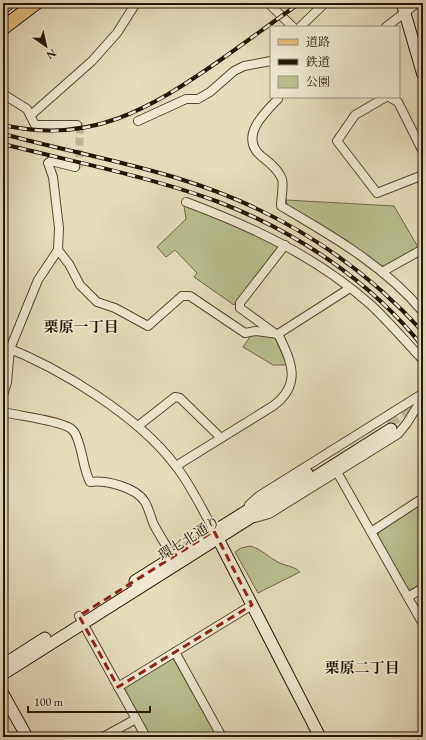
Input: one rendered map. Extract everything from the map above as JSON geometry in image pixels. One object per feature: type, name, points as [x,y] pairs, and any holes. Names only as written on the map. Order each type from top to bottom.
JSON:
[{"type":"main road","points":[[3,7],[8,3]]},
{"type":"main road","points":[[3,18],[23,3]]},
{"type":"main road","points":[[3,28],[36,3]]},
{"type":"street","points":[[31,115],[92,61],[117,33],[136,3]]},
{"type":"street","points":[[268,3],[292,26]]},
{"type":"street","points":[[301,26],[326,3]]},
{"type":"street","points":[[387,26],[403,8],[417,3]]},
{"type":"street","points":[[403,8],[423,75]]},
{"type":"street","points":[[138,121],[186,99],[198,100],[210,92],[234,71],[244,66],[270,61]]},
{"type":"street","points":[[3,94],[15,100],[26,109],[31,115],[35,125],[76,125]]},
{"type":"street","points":[[384,98],[355,115],[337,141],[377,193],[423,175]]},
{"type":"street","points":[[391,98],[398,102],[423,152]]},
{"type":"street","points":[[278,99],[258,121],[252,136],[254,145],[259,154],[277,170],[282,179],[281,206],[341,241],[382,272],[423,312]]},
{"type":"street","points":[[3,395],[7,382],[7,348],[38,280],[58,250],[59,228],[53,178],[48,162],[51,161],[75,167]]},
{"type":"street","points":[[186,202],[247,225],[311,260],[350,288],[387,321],[423,360]]},
{"type":"street","points":[[176,466],[273,406],[287,392],[292,379],[292,364],[276,333],[240,308],[240,304],[285,245]]},
{"type":"street","points":[[382,272],[423,249]]},
{"type":"street","points":[[58,250],[69,264],[80,285],[97,302],[115,308],[148,326],[182,296],[190,296],[245,333],[256,331],[276,333],[350,288]]},
{"type":"street","points":[[7,348],[46,367],[100,398],[152,438],[176,466],[216,534],[320,737]]},
{"type":"street","points":[[244,517],[269,514],[398,434],[403,430],[423,395]]},
{"type":"street","points":[[244,517],[259,496],[423,395]]},
{"type":"street","points":[[138,426],[175,397],[180,398],[221,438]]},
{"type":"street","points":[[3,412],[69,427],[76,436],[85,472],[90,482],[116,484],[127,488],[141,497],[145,501],[155,526],[173,557]]},
{"type":"street","name":"環七北通り","points":[[3,664],[81,620],[390,426]]},
{"type":"street","points":[[337,472],[423,624]]},
{"type":"street","points":[[371,532],[423,498]]},
{"type":"street","name":"環七北通り","points":[[3,674],[173,557],[216,534]]},
{"type":"street","points":[[408,597],[423,588]]},
{"type":"street","points":[[118,687],[252,605]]},
{"type":"street","points":[[81,620],[146,737]]},
{"type":"street","points":[[175,652],[222,737]]},
{"type":"street","points":[[3,694],[27,737]]},
{"type":"street","points":[[102,737],[136,719]]},
{"type":"highlighted area","points":[[214,531],[252,605],[118,687],[79,616]]},
{"type":"green space","points":[[286,200],[394,206],[418,247],[385,266],[380,265],[370,260],[342,237],[288,206]]},
{"type":"green space","points":[[185,204],[224,219],[278,246],[278,249],[234,305],[194,277],[197,273],[175,250],[166,257],[157,247],[186,219]]},
{"type":"green space","points":[[252,334],[272,336],[275,338],[287,365],[273,365],[243,347]]},
{"type":"green space","points":[[423,503],[423,582],[412,589],[408,589],[378,536],[379,532]]},
{"type":"green space","points":[[250,546],[258,549],[276,561],[300,572],[258,593],[235,552],[241,548]]},
{"type":"green space","points":[[171,659],[174,660],[217,737],[150,737],[125,691],[125,687]]},
{"type":"tunnel","points":[[75,167],[79,165],[80,126],[77,125]]},
{"type":"tunnel","points":[[388,423],[423,401]]},
{"type":"railway","points":[[3,125],[34,130],[64,130],[91,126],[118,118],[143,108],[168,94],[219,61],[300,3]]},
{"type":"railway","points":[[3,134],[180,179],[215,191],[248,205],[281,221],[312,239],[341,259],[370,281],[397,305],[423,332]]},
{"type":"railway","points":[[3,144],[164,184],[216,201],[274,227],[329,260],[355,279],[379,300],[423,347]]},
{"type":"district","name":"栗原一丁目","points":[[81,326]]},
{"type":"district","name":"栗原二丁目","points":[[362,667]]}]
